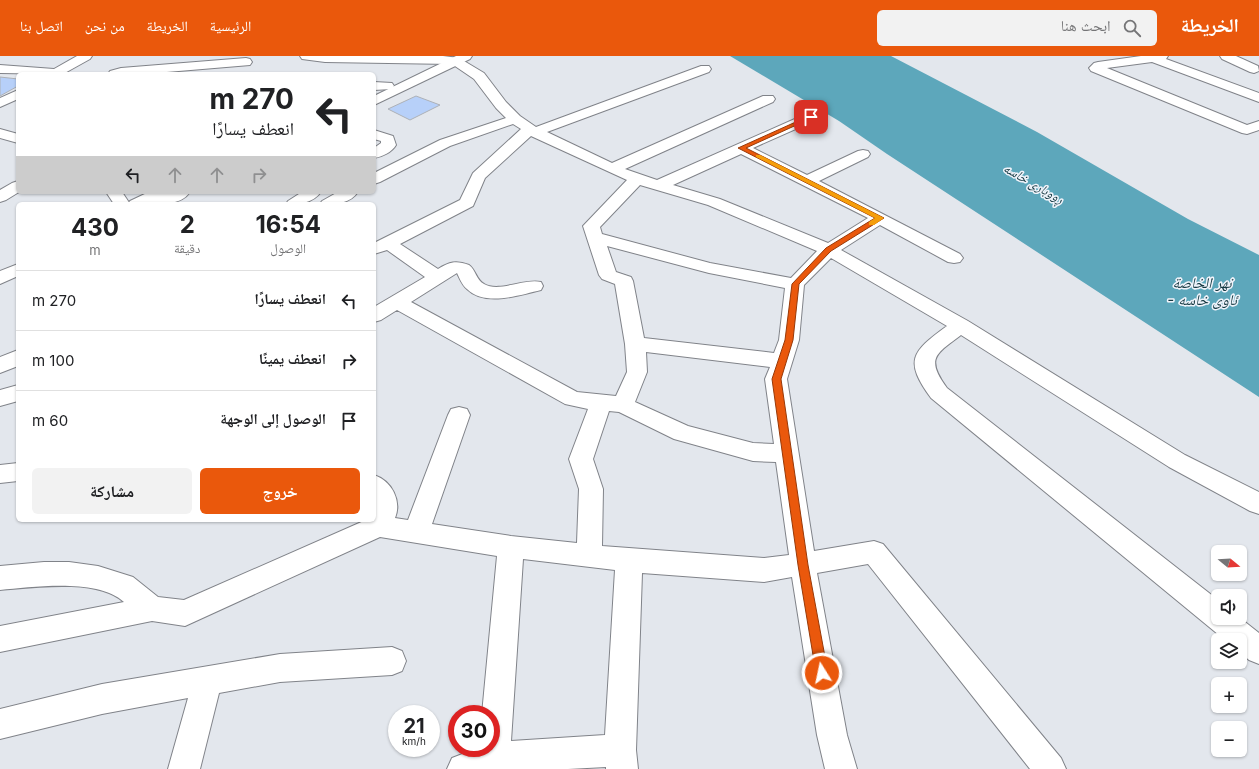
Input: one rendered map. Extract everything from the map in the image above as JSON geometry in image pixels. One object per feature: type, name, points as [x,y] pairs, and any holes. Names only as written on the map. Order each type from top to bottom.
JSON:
[{"type":"street","points":[[57,72],[86,56]]},
{"type":"street","points":[[306,56],[449,59],[473,72],[484,81],[501,105],[515,119],[532,131],[612,169],[637,179],[714,202],[829,250],[961,326],[1177,461],[1259,504]]},
{"type":"street","points":[[1226,56],[1257,70]]},
{"type":"street","points":[[1259,98],[1154,57],[1098,66],[1095,68],[1247,130],[1259,125]]},
{"type":"street","points":[[5,69],[29,59]]},
{"type":"street","points":[[376,100],[413,77],[449,59]]},
{"type":"street","points":[[121,72],[247,64]]},
{"type":"street","points":[[5,69],[42,72]]},
{"type":"street","points":[[381,246],[467,203],[478,176],[532,131],[705,69]]},
{"type":"street","points":[[380,86],[413,77]]},
{"type":"street","points":[[0,103],[16,95]]},
{"type":"street","points":[[612,169],[768,99]]},
{"type":"street","points":[[659,186],[811,117]]},
{"type":"street","points":[[376,178],[445,143],[515,119]]},
{"type":"street","points":[[376,135],[388,139],[389,145],[376,153]]},
{"type":"street","points":[[741,148],[880,218],[954,258]]},
{"type":"street","points":[[808,181],[863,154]]},
{"type":"street","points":[[589,556],[591,489],[581,459],[612,404],[637,372],[635,344],[624,282],[608,275],[591,226],[637,179]]},
{"type":"street","points":[[0,197],[16,187]]},
{"type":"street","points":[[140,202],[158,194]]},
{"type":"street","points":[[161,202],[178,194]]},
{"type":"street","points":[[297,202],[310,194]]},
{"type":"street","points":[[332,202],[346,194]]},
{"type":"street","points":[[841,769],[832,735],[803,565],[776,379],[789,340],[796,284],[829,250],[880,218]]},
{"type":"street","points":[[596,238],[709,268],[796,284]]},
{"type":"street","points":[[381,246],[437,277]]},
{"type":"street","points":[[0,266],[16,259]]},
{"type":"street","points":[[376,315],[454,266],[461,267],[465,270],[473,285],[483,290],[500,293],[534,286]]},
{"type":"street","points":[[0,278],[16,271]]},
{"type":"street","points":[[397,302],[573,400],[612,404],[682,433],[752,452],[787,454]]},
{"type":"street","points":[[961,326],[927,351],[925,356],[924,370],[928,380],[939,393],[1211,612]]},
{"type":"street","points":[[635,344],[781,361]]},
{"type":"street","points":[[0,366],[16,358]]},
{"type":"street","points":[[0,398],[16,394]]},
{"type":"street","points":[[416,532],[459,415]]},
{"type":"street","points":[[0,474],[16,472]]},
{"type":"street","points":[[376,486],[384,496],[388,504],[387,510],[378,526]]},
{"type":"street","points":[[0,639],[152,609],[186,613],[378,526],[511,547],[629,561],[764,570],[803,565],[874,552],[1050,769]]},
{"type":"street","points":[[494,758],[511,547]]},
{"type":"street","points":[[463,769],[494,758],[621,760],[629,561]]},
{"type":"street","points":[[0,578],[44,574],[69,574],[98,578],[124,585],[152,609]]},
{"type":"street","points":[[1227,625],[1259,650]]},
{"type":"street","points":[[0,724],[102,699],[280,668],[392,661]]},
{"type":"street","points":[[184,769],[208,680]]},
{"type":"water","name":"نهر الخاصة - ئاوی خاسە","points":[[730,56],[891,56],[1037,132],[1188,219],[1259,255],[1259,397],[887,154],[839,121]]},
{"type":"building","points":[[0,77],[16,79],[16,87],[0,96]]},
{"type":"building","points":[[416,96],[440,105],[410,120],[388,109]]},
{"type":"slow traffic","points":[[758,156],[880,218],[872,223]]},
{"type":"route","points":[[811,117],[741,148],[880,218],[829,250],[796,284],[789,340],[776,379],[803,565],[822,673]]},
{"type":"water label","name":"ڕووباری خاسە","points":[[1034,183]]}]
